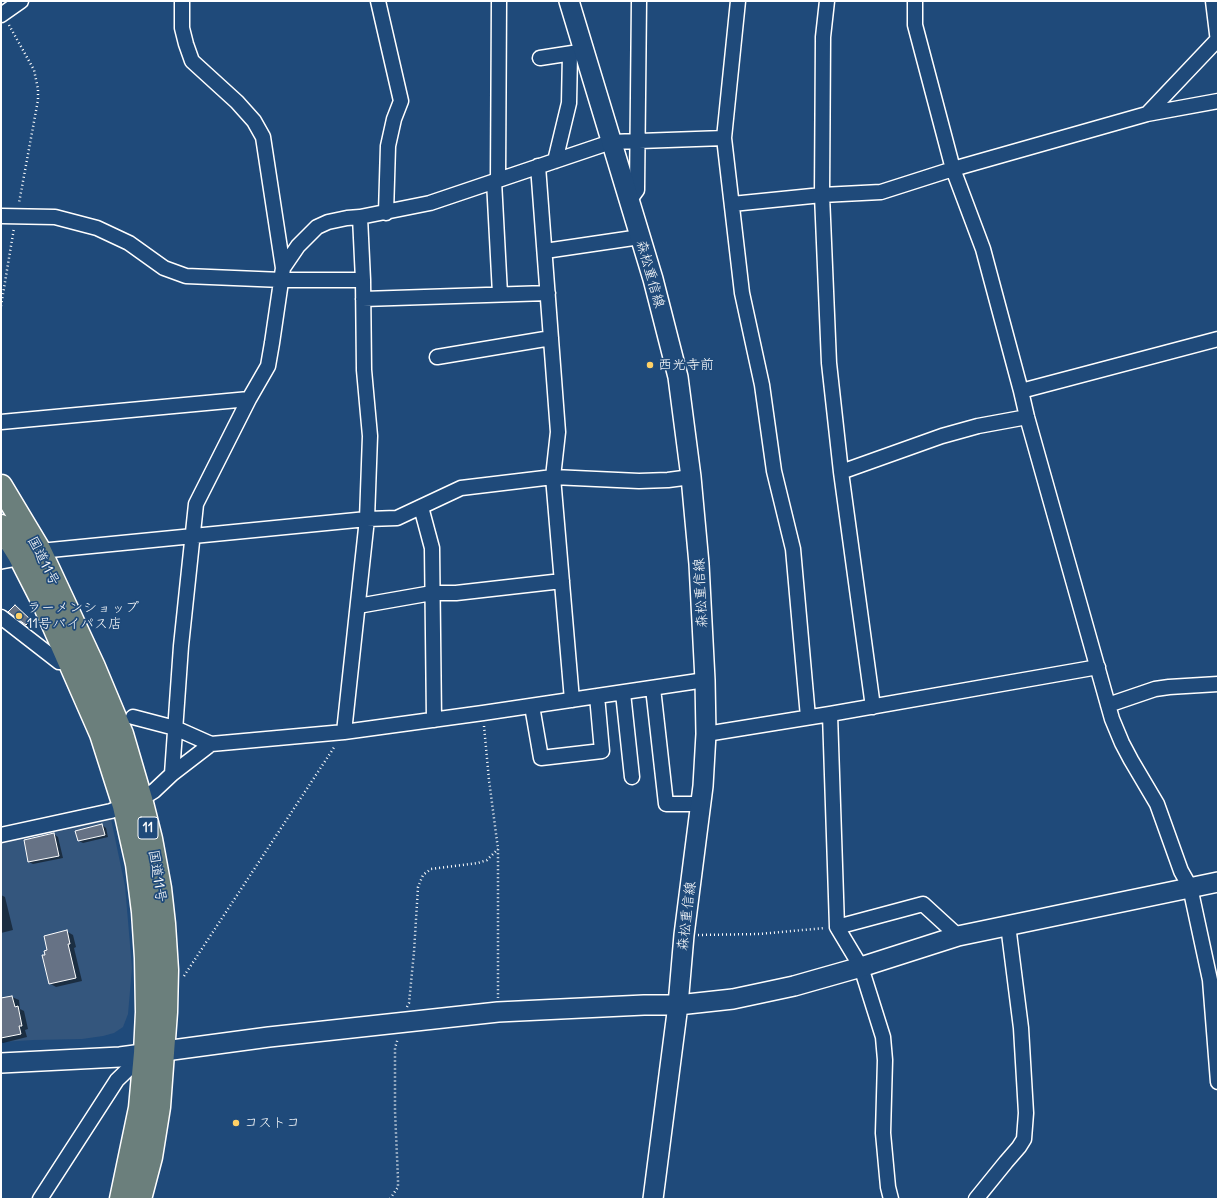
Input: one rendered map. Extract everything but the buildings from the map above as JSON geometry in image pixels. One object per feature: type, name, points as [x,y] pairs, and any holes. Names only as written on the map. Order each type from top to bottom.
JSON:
[{"type":"highway","name":"国道11号","points":[[1,486],[40,551],[94,667],[119,726],[132,802]]},
{"type":"highway","name":"国道11号","points":[[1,526],[10,557],[44,604],[101,734],[132,802],[151,839],[164,924],[166,1012],[140,1108],[121,1199]]},
{"type":"highway","name":"国道11号","points":[[140,1199],[153,1150],[159,1107],[155,1052]]},
{"type":"street","points":[[3,14],[21,1]]},
{"type":"street","points":[[172,774],[181,646],[196,504],[249,399],[268,366],[283,274],[263,137],[254,121],[237,102],[192,61],[182,28],[182,1]]},
{"type":"street","points":[[379,1],[401,101],[394,119],[388,146],[386,213]]},
{"type":"street","points":[[500,1],[496,181],[500,294]]},
{"type":"street","name":"森松重信線","points":[[569,1],[577,53],[611,142],[653,280],[678,377],[691,477],[700,564],[706,734],[703,786],[684,935],[678,1005],[653,1199]]},
{"type":"street","points":[[629,200],[637,190],[639,1]]},
{"type":"street","points":[[738,1],[724,138],[742,293],[762,385],[774,471],[793,549],[808,718]]},
{"type":"street","points":[[827,1],[823,37],[822,195],[829,363],[841,472],[873,707]]},
{"type":"street","points":[[915,1],[915,25],[953,169],[983,249],[1021,391],[1026,417],[1112,719],[1122,743],[1157,804],[1181,871],[1190,887],[1210,980],[1218,1082]]},
{"type":"street","points":[[1147,114],[1218,40],[1213,1]]},
{"type":"street","points":[[540,58],[577,53],[569,104],[555,161]]},
{"type":"street","points":[[732,204],[822,195],[881,192],[953,169],[1147,114],[1218,101]]},
{"type":"street","points":[[283,274],[298,246],[316,227],[328,222],[386,213],[430,203],[611,142],[724,138]]},
{"type":"street","points":[[538,166],[558,432],[553,476],[572,700]]},
{"type":"street","points":[[1,216],[56,217],[97,228],[128,243],[164,268],[186,276],[283,274],[363,280]]},
{"type":"street","points":[[344,732],[367,519],[370,436],[364,370],[363,280],[360,217]]},
{"type":"street","points":[[545,251],[640,237]]},
{"type":"street","points":[[363,299],[548,293]]},
{"type":"street","points":[[437,356],[551,338]]},
{"type":"street","points":[[1021,391],[1218,339]]},
{"type":"street","points":[[1,422],[249,399]]},
{"type":"street","points":[[841,472],[942,436],[978,426],[1026,417]]},
{"type":"street","points":[[10,557],[40,551],[367,519],[397,518],[461,488],[553,476],[639,481],[668,480],[691,477]]},
{"type":"street","points":[[421,507],[432,548],[434,720]]},
{"type":"street","points":[[358,606],[432,593],[456,593],[562,581]]},
{"type":"street","points":[[1,617],[59,662],[68,658]]},
{"type":"street","points":[[706,734],[873,707],[1098,667]]},
{"type":"street","points":[[133,717],[175,728],[211,744],[344,732],[705,680]]},
{"type":"street","points":[[1108,705],[1169,686],[1218,684]]},
{"type":"street","points":[[653,688],[666,804],[701,804]]},
{"type":"street","points":[[623,693],[632,776]]},
{"type":"street","points":[[532,706],[541,758],[602,751],[597,696]]},
{"type":"street","points":[[830,714],[837,927],[861,967],[883,1037],[885,1060],[883,1133],[888,1187],[891,1199]]},
{"type":"street","points":[[1,835],[111,811],[132,802],[154,791],[172,774],[211,744]]},
{"type":"street","points":[[1,1063],[120,1057],[270,1037],[498,1012],[644,1005],[678,1005],[733,999],[794,986],[861,967],[958,936],[1218,882]]},
{"type":"street","points":[[837,927],[923,904],[958,936]]},
{"type":"street","points":[[976,1199],[1024,1139],[1026,1113],[1021,1028],[1008,925]]},
{"type":"street","points":[[40,1199],[117,1080],[155,1052]]},
{"type":"path","points":[[1,306],[38,100],[38,89],[34,70],[3,14]]},
{"type":"path","points":[[483,713],[489,780],[498,849],[498,1012]]},
{"type":"path","points":[[182,978],[344,732]]},
{"type":"path","points":[[390,1199],[398,1186],[395,1111],[395,1048],[401,1023],[409,1004],[418,886],[423,875],[432,869],[478,863],[487,860],[498,849]]},
{"type":"path","points":[[684,935],[759,934],[837,927]]},
{"type":"shaded area","points":[[111,819],[125,886],[132,968],[128,1014],[123,1027],[114,1033],[82,1039],[1,1042],[1,841],[67,826]]},
{"type":"place","name":"西光寺前","points":[[650,365]]},
{"type":"place","name":"ラーメンショップ 11号バイパス店","points":[[19,616]]},
{"type":"place","name":"コストコ","points":[[236,1123]]}]
